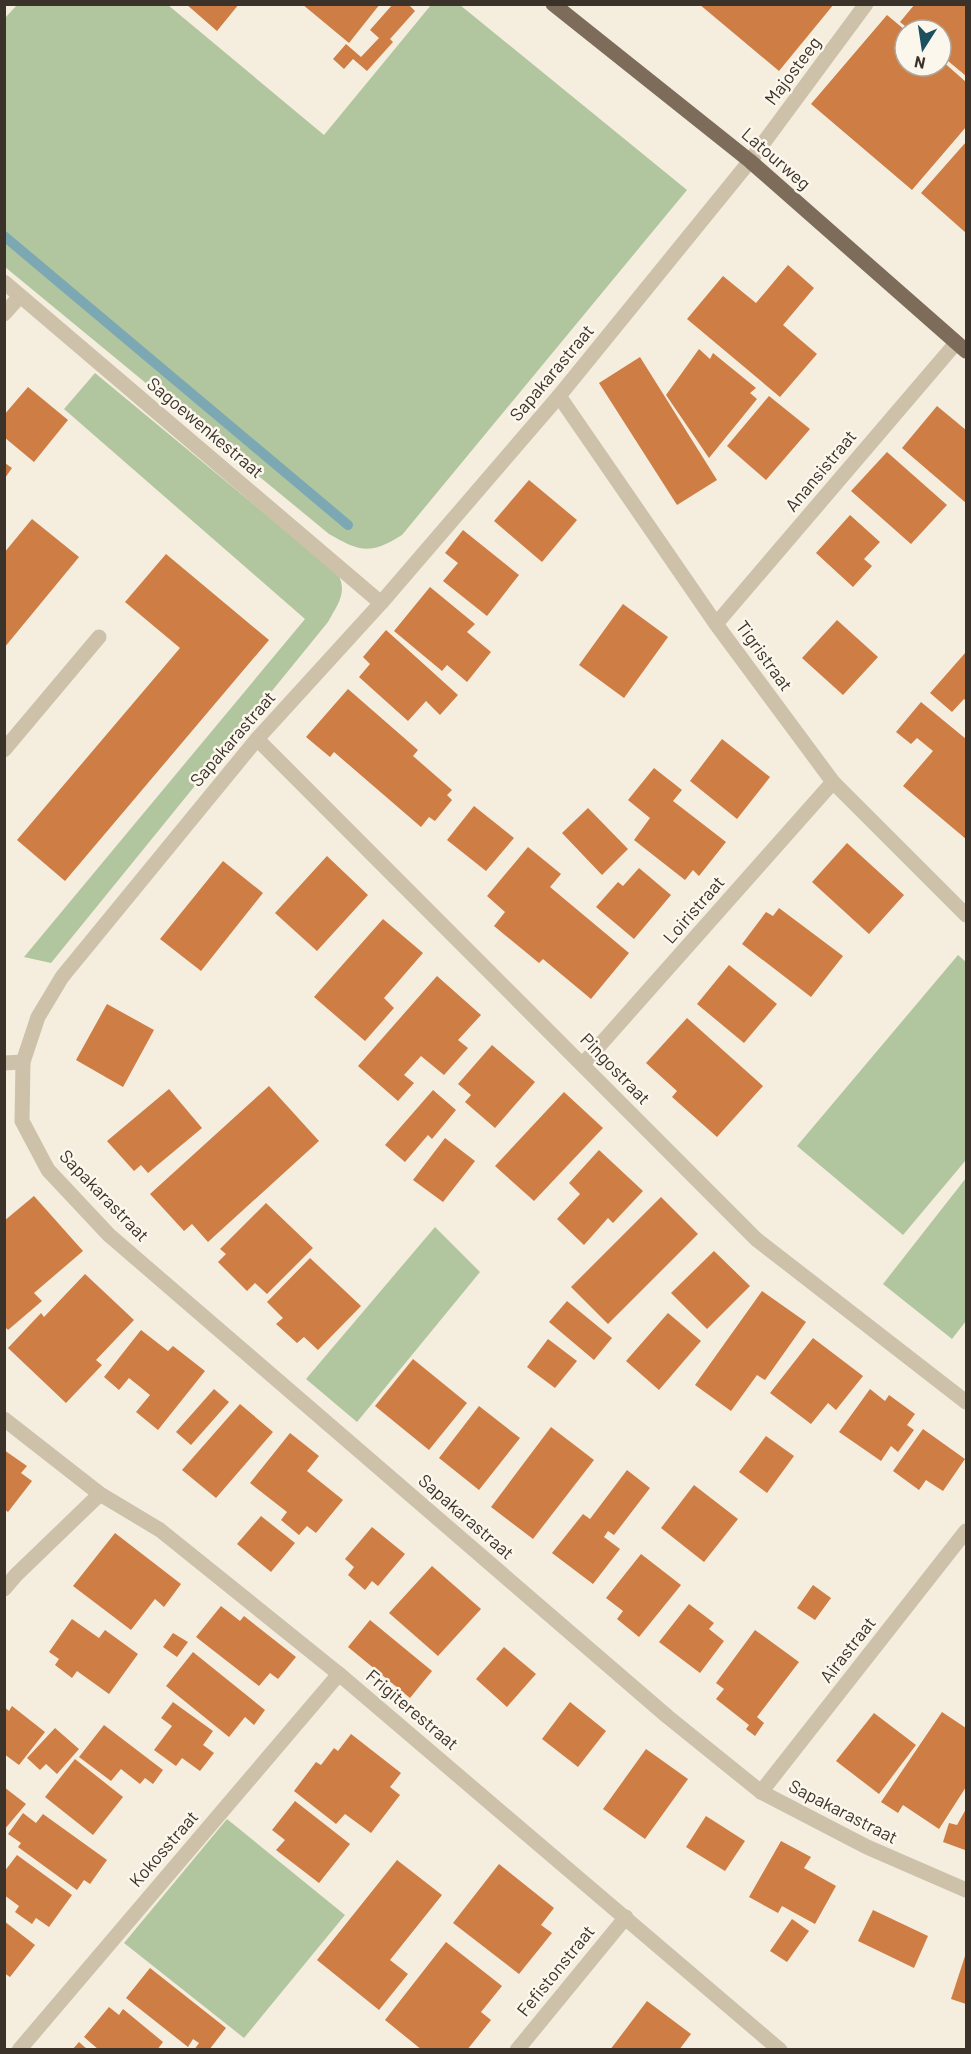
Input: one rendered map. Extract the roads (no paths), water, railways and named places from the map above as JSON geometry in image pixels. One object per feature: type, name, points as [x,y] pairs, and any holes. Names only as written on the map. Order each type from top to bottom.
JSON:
[{"type":"main road","name":"Latourweg","points":[[552,4],[750,161],[961,347]]},
{"type":"street","name":"Majosteeg","points":[[750,161],[866,4]]},
{"type":"street","name":"Sapakarastraat","points":[[750,161],[559,396],[381,603],[257,738],[62,977],[38,1017],[23,1062],[22,1121],[48,1170],[109,1235],[668,1717],[761,1792],[867,1846],[966,1890]]},
{"type":"street","name":"Sagoewenkestraat","points":[[4,282],[381,603]]},
{"type":"street","points":[[4,314],[20,296]]},
{"type":"street","name":"Anansistraat","points":[[716,624],[961,347]]},
{"type":"street","name":"Tigristraat","points":[[559,396],[716,624],[833,782],[966,915]]},
{"type":"street","points":[[4,750],[99,637]]},
{"type":"street","name":"Pingostraat","points":[[257,738],[756,1239],[966,1402]]},
{"type":"street","name":"Loiristraat","points":[[584,1064],[833,782]]},
{"type":"street","points":[[4,1064],[23,1062]]},
{"type":"street","name":"Frigiterestraat","points":[[4,1419],[100,1494],[160,1530],[339,1674],[780,2049]]},
{"type":"street","points":[[4,1589],[100,1494]]},
{"type":"street","name":"Airastraat","points":[[761,1792],[966,1532]]},
{"type":"street","name":"Kokosstraat","points":[[19,2049],[339,1674]]},
{"type":"street","name":"Fefistonstraat","points":[[517,2049],[626,1917]]},
{"type":"waterway","points":[[4,236],[348,525]]}]
